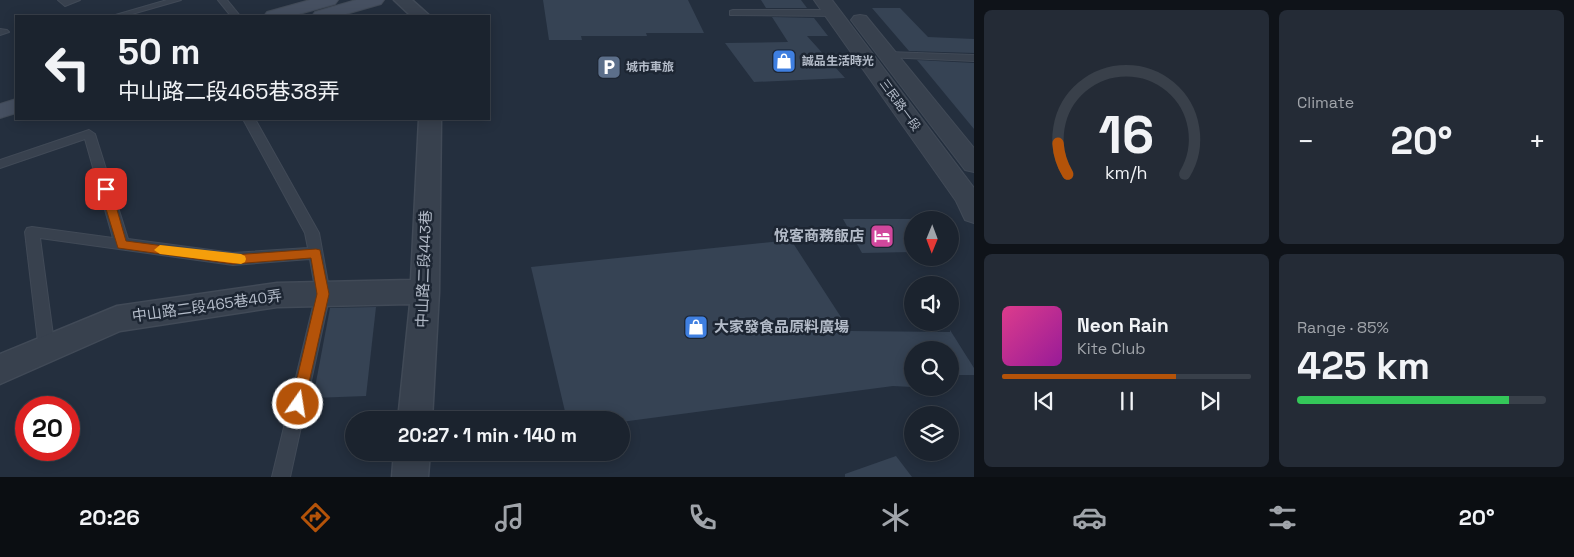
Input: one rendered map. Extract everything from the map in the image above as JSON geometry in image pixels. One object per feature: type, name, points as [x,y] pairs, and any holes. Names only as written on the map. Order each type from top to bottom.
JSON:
[{"type":"main road","points":[[276,15],[329,0]]},
{"type":"main road","points":[[323,15],[375,0]]},
{"type":"main road","points":[[0,96],[15,91]]},
{"type":"main road","points":[[0,111],[15,106]]},
{"type":"street","points":[[402,0],[420,15]]},
{"type":"street","name":"三民路一段","points":[[834,4],[888,55],[974,164]]},
{"type":"street","name":"三民路一段","points":[[834,4],[972,204]]},
{"type":"street","name":"中山路二段443巷","points":[[416,411],[425,292],[430,120]]},
{"type":"street","name":"中山路二段465巷40弄","points":[[0,369],[117,319],[277,295],[425,292]]},
{"type":"street","points":[[410,477],[411,461]]},
{"type":"lane","points":[[62,0],[65,2],[76,0]]},
{"type":"lane","points":[[119,15],[151,3],[177,0]]},
{"type":"lane","points":[[222,0],[235,15]]},
{"type":"lane","points":[[733,13],[834,4]]},
{"type":"lane","points":[[888,55],[974,58]]},
{"type":"lane","points":[[250,120],[312,233],[323,294],[281,477]]},
{"type":"lane","points":[[0,164],[89,134],[122,244]]},
{"type":"lane","points":[[47,350],[32,232],[233,260],[316,254]]},
{"type":"building","points":[[543,0],[688,0],[704,33],[646,33],[647,36],[581,36],[582,40],[549,40]]},
{"type":"building","points":[[761,0],[801,0],[807,8],[766,8]]},
{"type":"building","points":[[872,8],[900,8],[928,37],[974,39],[974,53],[909,51]]},
{"type":"building","name":"誠品生活時光","points":[[772,17],[814,18],[828,36],[807,36],[845,78],[754,82],[725,43],[788,42]]},
{"type":"building","points":[[917,60],[974,63],[974,129]]},
{"type":"building","name":"悅客商務飯店","points":[[843,219],[904,219],[904,252],[862,253]]},
{"type":"building","name":"大家發食品原料廣場","points":[[791,240],[850,331],[951,331],[957,341],[904,341],[904,387],[893,386],[630,421],[630,411],[565,411],[531,267]]},
{"type":"building","points":[[376,307],[366,396],[313,398],[330,308]]},
{"type":"building","name":"大家發食品原料廣場","points":[[959,344],[974,368],[974,375],[959,375]]},
{"type":"building","points":[[896,456],[912,477],[845,477],[845,474]]},
{"type":"slow traffic","points":[[160,250],[233,260],[241,259]]},
{"type":"place","name":"誠品生活時光","points":[[784,61]]},
{"type":"place","name":"城市車旅","points":[[609,67]]},
{"type":"place","name":"悅客商務飯店","points":[[882,236]]},
{"type":"place","name":"大家發食品原料廣場","points":[[696,327]]},
{"type":"route","points":[[106,189],[122,244],[233,260],[316,254],[323,294],[298,404]]}]
